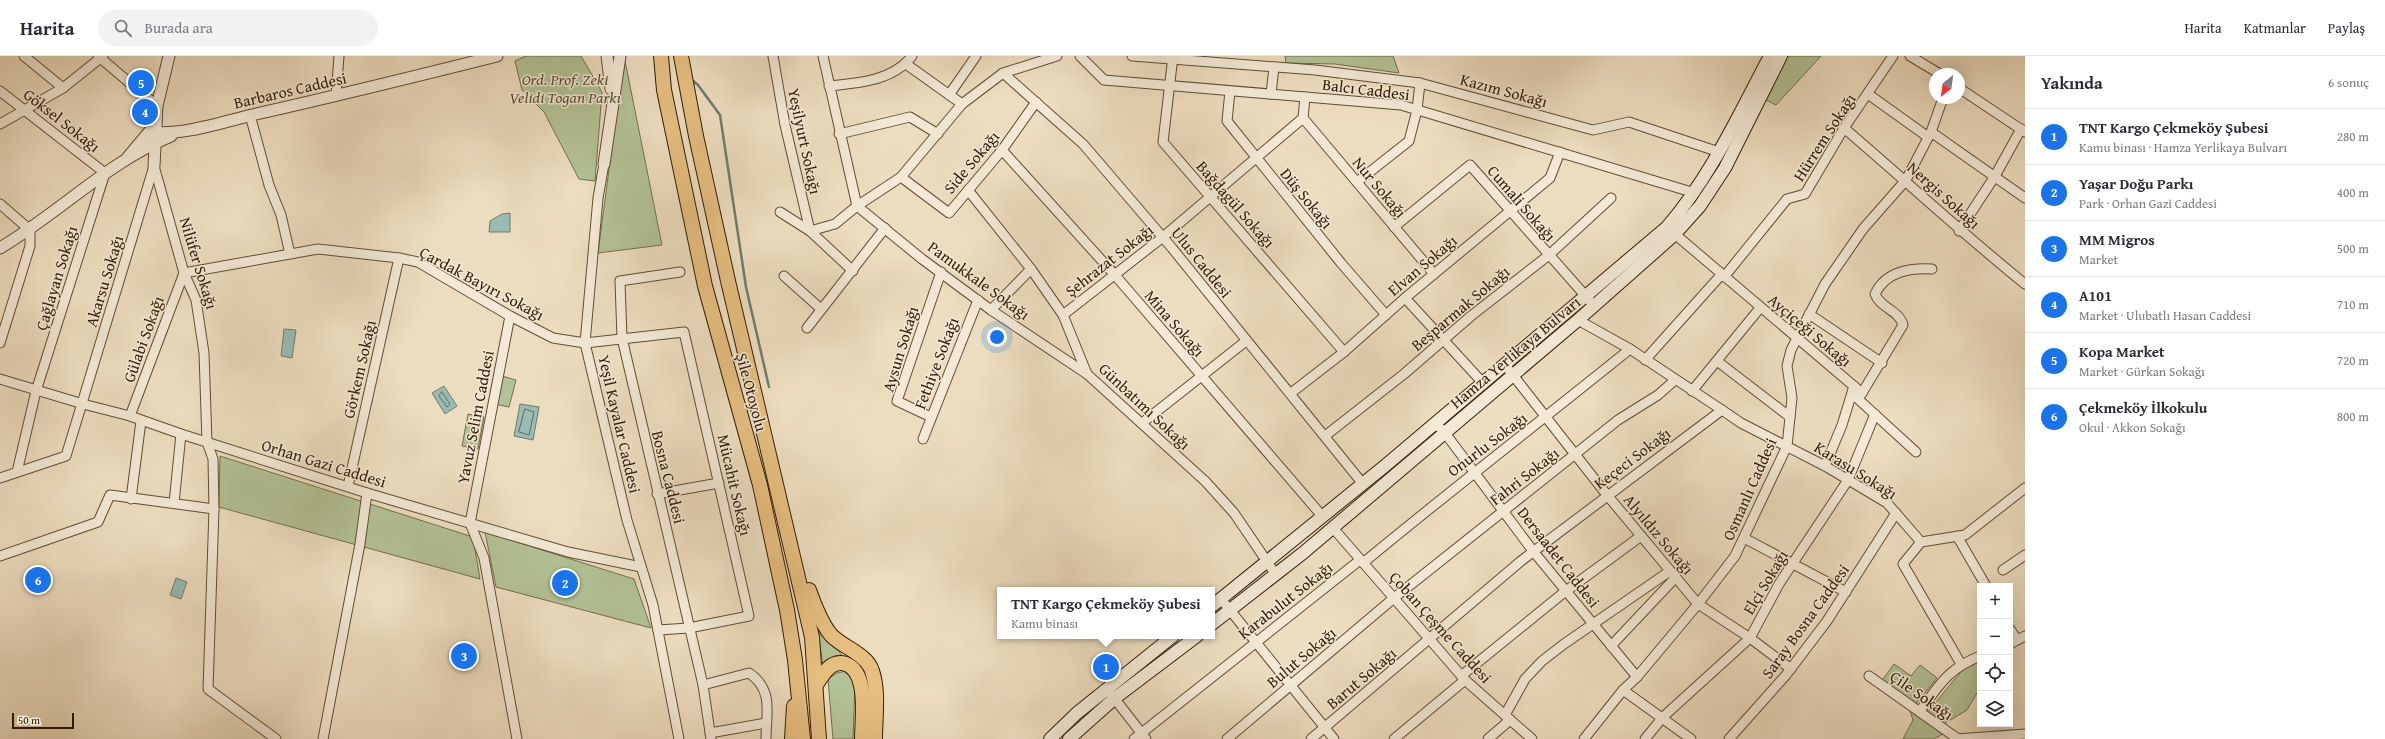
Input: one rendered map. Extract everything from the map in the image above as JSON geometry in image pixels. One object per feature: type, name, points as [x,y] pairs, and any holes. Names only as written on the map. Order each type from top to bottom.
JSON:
[{"type":"highway","name":"Şile Otoyolu","points":[[661,56],[664,90],[705,286],[760,485],[795,660],[803,739]]},
{"type":"highway","name":"Şile Otoyolu","points":[[681,56],[696,136],[728,281],[787,525],[812,637],[818,739]]},
{"type":"highway","points":[[787,525],[815,606],[830,634],[861,657],[872,670],[875,684],[875,739]]},
{"type":"highway","points":[[792,739],[795,660]]},
{"type":"highway","points":[[816,685],[832,665],[842,663],[851,666],[859,674],[862,692],[862,739]]},
{"type":"main road","name":"Hamza Yerlikaya Bulvarı","points":[[1215,622],[1276,575],[1333,528],[1578,320],[1671,231],[1719,152],[1770,56]]},
{"type":"main road","name":"Hamza Yerlikaya Bulvarı","points":[[1216,602],[1363,484],[1586,296],[1671,231],[1700,206],[1725,168],[1781,56]]},
{"type":"main road","points":[[1050,739],[1106,688],[1169,639]]},
{"type":"main road","points":[[1069,739],[1115,698],[1193,639]]},
{"type":"street","points":[[24,56],[63,88]]},
{"type":"street","points":[[151,139],[169,56]]},
{"type":"street","points":[[336,96],[339,56]]},
{"type":"street","name":"Barbaros Caddesi","points":[[0,248],[30,230],[151,139],[183,130],[336,96],[498,56]]},
{"type":"street","name":"Yeşilyurt Sokağı","points":[[773,56],[785,125],[810,231]]},
{"type":"street","points":[[823,56],[839,134],[857,206]]},
{"type":"street","points":[[829,86],[869,82],[906,64],[912,56]]},
{"type":"street","points":[[949,95],[976,56]]},
{"type":"street","points":[[810,231],[835,224],[857,206],[901,177],[962,104],[1003,73],[1057,56]]},
{"type":"street","name":"Balcı Caddesi","points":[[1080,56],[1104,80],[1401,105],[1695,193]]},
{"type":"street","name":"Kazım Sokağı","points":[[1132,56],[1274,67],[1420,83],[1593,130],[1630,122],[1719,152]]},
{"type":"street","name":"Hürrem Sokağı","points":[[1645,360],[1723,276],[1787,199],[1804,194],[1844,128],[1893,56]]},
{"type":"street","points":[[1910,56],[1930,68]]},
{"type":"street","points":[[0,124],[63,88],[100,57],[157,106]]},
{"type":"street","name":"Bağdagül Sokağı","points":[[1173,58],[1162,142],[1344,352]]},
{"type":"street","name":"Yeşil Kayalar Caddesi","points":[[614,59],[613,111],[598,198],[585,343],[627,520],[653,605],[679,739]]},
{"type":"street","points":[[906,64],[962,104]]},
{"type":"street","points":[[1271,94],[1274,67]]},
{"type":"street","name":"Ulus Caddesi","points":[[1003,73],[1083,144],[1163,237],[1291,393],[1363,484]]},
{"type":"street","points":[[1357,182],[1409,141],[1420,83]]},
{"type":"street","name":"Göksel Sokağı","points":[[0,91],[105,173]]},
{"type":"street","name":"Düş Sokağı","points":[[1230,91],[1227,121],[1386,315]]},
{"type":"street","points":[[1959,231],[2023,131],[1965,92]]},
{"type":"street","points":[[1868,94],[1995,176],[2025,198]]},
{"type":"street","points":[[1303,118],[1305,97]]},
{"type":"street","name":"Side Sokağı","points":[[901,177],[948,213],[1002,150],[1036,102]]},
{"type":"street","name":"Osmanlı Caddesi","points":[[1584,739],[1623,690],[1637,678],[1698,604],[1735,556],[1787,446],[1792,398],[1787,366],[1796,339],[1825,284],[1863,229],[1906,180],[1930,135],[1941,104]]},
{"type":"street","points":[[250,116],[270,185],[281,215],[290,254]]},
{"type":"street","points":[[839,134],[910,117],[938,134]]},
{"type":"street","name":"Şehrazat Sokağı","points":[[1063,315],[1163,237],[1303,118]]},
{"type":"street","name":"Nur Sokağı","points":[[1303,118],[1434,274]]},
{"type":"street","name":"Nergis Sokağı","points":[[1844,128],[1906,180],[1959,231],[2025,284]]},
{"type":"street","name":"Nilüfer Sokağı","points":[[151,139],[154,166],[184,273],[196,300],[204,353],[207,442],[213,459],[214,509],[208,689],[276,739]]},
{"type":"street","name":"Mina Sokağı","points":[[1002,150],[1114,274],[1323,517]]},
{"type":"street","name":"Elvan Sokağı","points":[[1291,393],[1344,352],[1405,298],[1550,178],[1560,152]]},
{"type":"street","name":"Cumali Sokağı","points":[[1394,227],[1470,165],[1594,306]]},
{"type":"street","name":"Akarsu Sokağı","points":[[17,472],[66,456],[154,166]]},
{"type":"street","name":"Çağlayan Sokağı","points":[[17,472],[36,391],[105,173]]},
{"type":"street","name":"Günbatımı Sokağı","points":[[968,190],[1031,269],[1063,315],[1087,374],[1210,487],[1234,513],[1266,563],[1276,575]]},
{"type":"street","name":"Beşparmak Sokağı","points":[[1325,436],[1404,374],[1443,340],[1549,255],[1611,198]]},
{"type":"street","points":[[0,204],[30,230],[30,246],[0,343]]},
{"type":"street","name":"Pamukkale Sokağı","points":[[857,206],[978,300],[1087,374]]},
{"type":"street","points":[[780,212],[810,231],[853,271]]},
{"type":"street","points":[[807,328],[853,271],[885,228]]},
{"type":"street","name":"Ayçiçeği Sokağı","points":[[1671,231],[1796,339],[1862,393],[1858,399],[1916,452]]},
{"type":"street","name":"Çardak Bayırı Sokağı","points":[[184,273],[318,249],[399,258],[418,262],[510,316],[553,338],[585,343],[622,338]]},
{"type":"street","name":"Görkem Sokağı","points":[[348,486],[399,258]]},
{"type":"street","points":[[1862,393],[1882,363],[1903,325],[1901,317],[1877,299],[1876,294],[1880,283],[1897,273],[1917,268],[1932,269]]},
{"type":"street","points":[[992,310],[1031,269]]},
{"type":"street","name":"Bosna Caddesi","points":[[680,272],[620,281],[622,338],[657,494],[703,685],[711,736]]},
{"type":"street","name":"Aysun Sokağı","points":[[931,417],[897,401],[941,272]]},
{"type":"street","name":"Gülabi Sokağı","points":[[130,416],[184,273]]},
{"type":"street","points":[[784,276],[821,309]]},
{"type":"street","points":[[1405,298],[1482,383]]},
{"type":"street","name":"Fethiye Sokağı","points":[[923,439],[978,300]]},
{"type":"street","points":[[1692,391],[1760,308]]},
{"type":"street","points":[[1810,314],[1882,363]]},
{"type":"street","name":"Yavuz Selim Caddesi","points":[[470,523],[510,316]]},
{"type":"street","points":[[1578,320],[1630,349],[1722,410]]},
{"type":"street","name":"Mücahit Sokağı","points":[[622,338],[684,332],[748,616],[689,628],[658,630]]},
{"type":"street","points":[[1142,423],[1246,340]]},
{"type":"street","name":"Onurlu Sokağı","points":[[1362,561],[1545,418],[1630,349]]},
{"type":"street","points":[[1716,362],[1790,417]]},
{"type":"street","name":"Alyıldız Sokağı","points":[[1504,365],[1607,495],[1698,604],[1750,638],[1791,669]]},
{"type":"street","name":"Orhan Gazi Caddesi","points":[[0,379],[36,391],[130,416],[181,434],[367,493],[568,552],[641,567]]},
{"type":"street","name":"Fahri Sokağı","points":[[1394,598],[1618,420],[1658,395],[1675,380]]},
{"type":"street","points":[[1825,466],[1842,426],[1854,386]]},
{"type":"street","name":"Karasu Sokağı","points":[[1722,410],[1825,466],[1887,503],[1921,542]]},
{"type":"street","name":"Keçeci Sokağı","points":[[1429,639],[1533,551],[1722,410]]},
{"type":"street","name":"Elçi Sokağı","points":[[1645,739],[1663,718],[1750,638],[1793,563],[1848,480],[1875,414]]},
{"type":"street","points":[[130,499],[141,421]]},
{"type":"street","name":"Dersaadet Caddesi","points":[[1435,423],[1445,433],[1533,551],[1637,678]]},
{"type":"street","points":[[174,503],[181,434]]},
{"type":"street","points":[[0,478],[17,472]]},
{"type":"street","points":[[657,494],[719,483]]},
{"type":"street","points":[[1961,664],[1903,564],[1921,542],[1965,535],[2025,488]]},
{"type":"street","points":[[323,739],[360,544],[367,493]]},
{"type":"street","points":[[0,556],[98,522],[110,495],[130,499],[174,503],[214,509]]},
{"type":"street","name":"Saray Bosna Caddesi","points":[[1729,739],[1791,669],[1846,592],[1896,513]]},
{"type":"street","points":[[470,523],[484,558],[517,739]]},
{"type":"street","name":"Çoban Çeşme Caddesi","points":[[1333,528],[1463,678],[1532,739]]},
{"type":"street","points":[[1394,739],[1565,591],[1641,536]]},
{"type":"street","points":[[1957,536],[1984,583]]},
{"type":"street","points":[[1744,538],[1846,592]]},
{"type":"street","points":[[2002,570],[2025,556]]},
{"type":"street","name":"Karabulut Sokağı","points":[[1141,737],[1256,642],[1362,561]]},
{"type":"street","points":[[1488,739],[1508,717],[1526,679],[1542,661],[1593,624],[1673,574]]},
{"type":"street","points":[[1611,646],[1673,574]]},
{"type":"street","name":"Bulut Sokağı","points":[[1228,739],[1394,598]]},
{"type":"street","points":[[1216,602],[1230,610],[1334,739]]},
{"type":"street","name":"Barut Sokağı","points":[[1311,739],[1429,639]]},
{"type":"street","points":[[1920,711],[1944,678],[1961,664],[1977,657]]},
{"type":"street","points":[[703,685],[749,673],[760,681],[767,697],[766,739]]},
{"type":"street","name":"Çile Sokağı","points":[[1869,676],[1920,711],[1957,739]]},
{"type":"street","points":[[1106,688],[1115,698],[1141,737]]},
{"type":"street","points":[[1623,690],[1691,739]]},
{"type":"street","points":[[711,736],[766,723]]},
{"type":"street","points":[[1957,739],[2025,734]]},
{"type":"green space","name":"Ord. Prof. Zeki Velidi Togan Parkı","points":[[526,56],[581,56],[602,92],[595,181],[579,179],[544,112],[522,90],[515,61]]},
{"type":"green space","name":"Ord. Prof. Zeki Velidi Togan Parkı","points":[[624,56],[662,245],[598,253]]},
{"type":"green space","points":[[1285,56],[1393,56],[1399,73],[1335,64],[1286,63]]},
{"type":"green space","points":[[1787,56],[1821,56],[1776,105],[1764,99]]},
{"type":"green space","points":[[502,376],[516,380],[509,407],[495,404]]},
{"type":"green space","points":[[468,414],[484,417],[478,449],[462,446]]},
{"type":"green space","points":[[220,456],[473,537],[480,579],[219,507]]},
{"type":"green space","points":[[485,532],[634,579],[651,628],[496,587]]},
{"type":"green space","points":[[817,625],[842,655],[834,656],[823,666]]},
{"type":"green space","points":[[1977,663],[1977,693],[1967,710],[1942,725],[1927,713],[1964,668]]},
{"type":"green space","points":[[1894,664],[1911,676],[1920,665],[1937,678],[1914,706],[1881,682]]},
{"type":"green space","points":[[846,671],[855,682],[853,739],[833,739],[828,679],[837,673]]},
{"type":"green space","points":[[1909,708],[1943,734],[1934,739],[1903,739],[1913,720]]},
{"type":"water","points":[[510,213],[510,232],[489,232],[490,221],[502,214]]},
{"type":"water","points":[[284,329],[296,330],[292,358],[281,356]]},
{"type":"water","points":[[444,386],[457,406],[445,414],[432,393]]},
{"type":"water","points":[[520,404],[539,407],[533,440],[514,436]]},
{"type":"water","points":[[176,578],[187,582],[181,599],[170,595]]},
{"type":"waterway","points":[[692,80],[698,85],[720,115],[746,287],[769,387]]},
{"type":"place","name":"Kopa Market","points":[[141,83]]},
{"type":"place","name":"A101","points":[[145,112]]},
{"type":"place","name":"Çekmeköy İlkokulu","points":[[38,580]]},
{"type":"place","name":"Yaşar Doğu Parkı","points":[[565,583]]},
{"type":"place","name":"MM Migros","points":[[464,656]]},
{"type":"place","name":"TNT Kargo Çekmeköy Şubesi","points":[[1106,667]]}]
